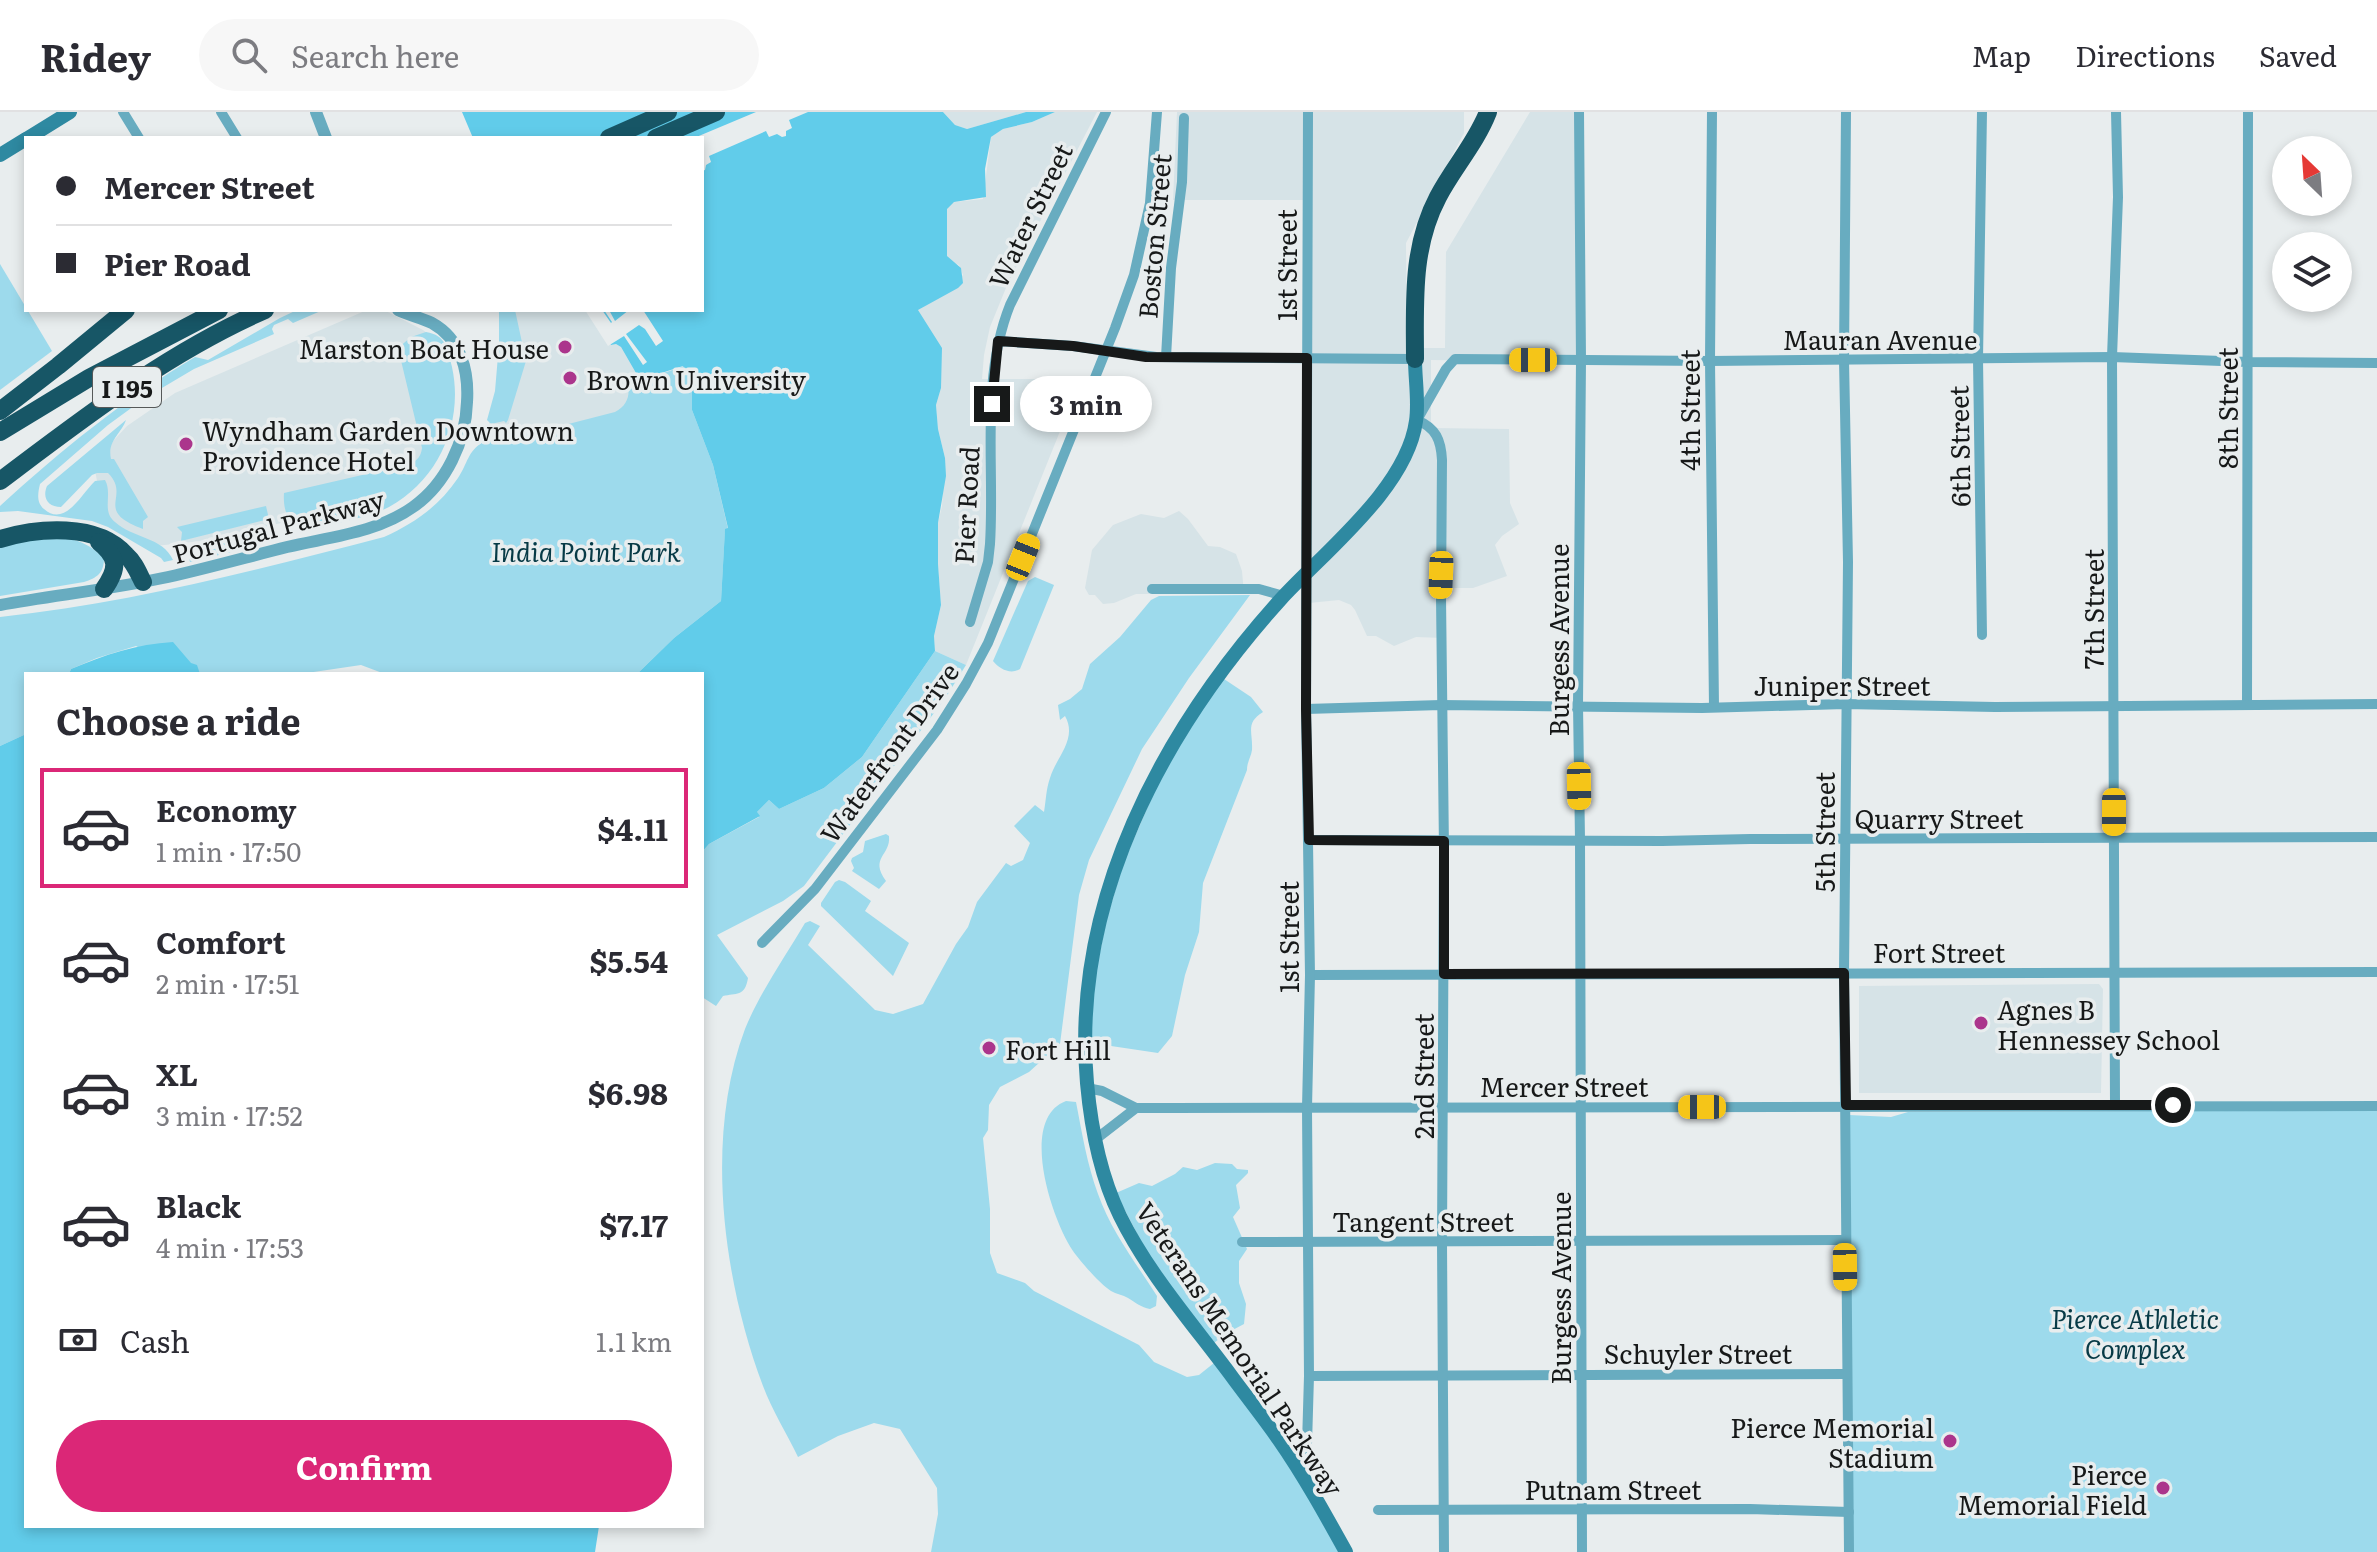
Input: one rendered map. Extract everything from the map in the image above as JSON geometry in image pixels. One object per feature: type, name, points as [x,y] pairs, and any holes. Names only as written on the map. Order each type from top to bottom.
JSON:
[{"type":"highway","points":[[614,136],[668,112]]},
{"type":"highway","points":[[661,136],[716,112]]},
{"type":"highway","points":[[1415,359],[1415,286],[1422,236],[1438,197],[1488,112]]},
{"type":"highway","points":[[0,411],[124,312]]},
{"type":"highway","name":"I 195","points":[[0,432],[89,378],[215,312]]},
{"type":"highway","name":"I 195","points":[[0,481],[103,403],[161,365],[261,312]]},
{"type":"highway","points":[[0,539],[40,530],[67,530],[91,535],[120,548],[143,582]]},
{"type":"highway","points":[[91,535],[107,548],[113,558],[114,569],[104,589]]},
{"type":"main road","points":[[34,136],[70,112]]},
{"type":"main road","points":[[0,155],[24,142]]},
{"type":"main road","name":"Veterans Memorial Parkway","points":[[1346,1552],[1279,1440],[1151,1267],[1120,1215],[1105,1176],[1087,1088],[1086,1005],[1096,936],[1111,882],[1128,832],[1150,784],[1201,699],[1230,658],[1383,491],[1405,453],[1417,420],[1415,359]]},
{"type":"street","points":[[123,112],[138,136]]},
{"type":"street","points":[[221,112],[236,136]]},
{"type":"street","points":[[316,112],[325,136]]},
{"type":"street","name":"Water Street","points":[[998,341],[1010,305],[1106,112]]},
{"type":"street","name":"Waterfront Drive","points":[[762,943],[815,889],[937,730],[966,684],[994,630],[1130,287],[1146,227],[1157,112]]},
{"type":"street","name":"1st Street","points":[[1299,1472],[1307,1444],[1309,1376],[1307,1108],[1310,975],[1306,709],[1308,112]]},
{"type":"street","name":"Burgess Avenue","points":[[1579,112],[1582,1552]]},
{"type":"street","name":"4th Street","points":[[1712,112],[1710,361],[1714,707]]},
{"type":"street","name":"5th Street","points":[[1846,112],[1844,360],[1848,562],[1844,973],[1849,1552]]},
{"type":"street","name":"6th Street","points":[[1982,112],[1978,359],[1982,635]]},
{"type":"street","name":"7th Street","points":[[2115,1105],[2112,357],[2118,197],[2116,112]]},
{"type":"street","name":"8th Street","points":[[2247,704],[2248,112]]},
{"type":"street","name":"Boston Street","points":[[1166,357],[1171,268],[1182,182],[1184,118]]},
{"type":"street","name":"Portugal Parkway","points":[[0,605],[143,582],[379,525],[410,509],[430,492],[451,462],[462,435],[467,403],[465,372],[457,347],[433,324],[403,312]]},
{"type":"street","points":[[998,341],[1166,357],[1415,359]]},
{"type":"street","name":"Pier Road","points":[[970,622],[988,562],[990,544],[992,404],[998,341]]},
{"type":"street","name":"Mauran Avenue","points":[[1417,420],[1455,359],[1710,361],[2112,357],[2377,363]]},
{"type":"street","name":"2nd Street","points":[[1417,420],[1435,432],[1441,445],[1442,460],[1444,1552]]},
{"type":"street","points":[[1152,589],[1259,589],[1284,596]]},
{"type":"street","name":"Juniper Street","points":[[1306,709],[1441,705],[1714,707],[1845,704],[1995,707],[2377,704]]},
{"type":"street","name":"Quarry Street","points":[[1309,840],[2377,837]]},
{"type":"street","name":"Fort Street","points":[[1310,975],[2377,972]]},
{"type":"street","name":"Mercer Street","points":[[1087,1088],[1102,1091],[1136,1108],[2377,1106]]},
{"type":"street","points":[[1096,1139],[1136,1108]]},
{"type":"street","name":"Tangent Street","points":[[1242,1242],[1845,1240]]},
{"type":"street","name":"Schuyler Street","points":[[1309,1376],[1846,1374]]},
{"type":"street","name":"Putnam Street","points":[[1378,1510],[1849,1512]]},
{"type":"shaded area","points":[[462,112],[943,112],[955,125],[967,129],[1026,112],[1055,112],[1003,129],[991,137],[985,169],[986,197],[954,202],[947,209],[947,256],[961,268],[963,283],[918,310],[942,348],[941,388],[936,405],[946,476],[938,523],[941,605],[934,636],[935,651],[862,757],[824,788],[779,809],[769,800],[757,812],[760,816],[704,850],[704,672],[639,672],[674,638],[721,601],[725,529],[728,528],[713,465],[692,410],[692,381],[683,366],[640,380],[621,347],[611,345],[590,312],[704,312],[704,136],[472,136]]},
{"type":"shaded area","points":[[943,112],[1026,112],[967,129],[955,125]]},
{"type":"shaded area","points":[[1055,112],[1097,112],[1008,283],[990,327],[982,379],[1081,379],[966,665],[935,651],[934,636],[941,605],[938,523],[945,458],[936,405],[941,388],[918,310],[963,275],[959,265],[947,256],[947,209],[954,202],[983,199],[991,137],[1003,129]]},
{"type":"shaded area","points":[[1177,112],[1464,112],[1464,133],[1406,243],[1407,348],[1445,348],[1446,252],[1530,112],[1580,112],[1582,362],[1431,360],[1431,428],[1509,429],[1510,503],[1519,524],[1495,545],[1507,576],[1473,588],[1446,588],[1443,638],[1416,637],[1394,646],[1376,636],[1367,636],[1351,605],[1339,600],[1309,603],[1310,200],[1173,200]]},
{"type":"shaded area","points":[[362,312],[388,312],[435,339],[447,419],[393,496],[211,540],[155,546],[108,521],[95,470],[127,426],[175,393]]},
{"type":"shaded area","name":"Brown University","points":[[511,312],[590,312],[611,345],[621,347],[640,380],[628,385],[631,402],[624,412],[510,442],[484,442],[502,375]]},
{"type":"shaded area","points":[[1179,511],[1208,546],[1236,554],[1242,571],[1244,594],[1136,594],[1103,604],[1095,595],[1089,595],[1085,588],[1092,550],[1113,525],[1141,514],[1164,518]]},
{"type":"shaded area","points":[[173,642],[191,663],[197,665],[199,672],[70,672],[108,655]]},
{"type":"shaded area","points":[[24,735],[24,1528],[599,1528],[595,1552],[0,1552],[0,746]]},
{"type":"shaded area","name":"Agnes B Hennessey School","points":[[2099,984],[2103,989],[2101,1093],[1859,1093],[1859,986]]},
{"type":"green space","points":[[0,264],[24,304],[24,312],[29,312],[52,351],[0,390]]},
{"type":"green space","points":[[293,312],[318,312],[293,323],[288,319],[274,325],[274,334],[194,369],[145,398],[108,425],[40,484],[38,497],[41,506],[52,514],[59,514],[72,507],[95,481],[105,480],[111,518],[122,527],[155,542],[173,560],[164,562],[108,527],[92,521],[18,511],[0,512],[0,506],[46,465],[143,390],[195,357],[208,360]]},
{"type":"green space","points":[[499,312],[515,312],[526,361],[508,420],[506,423],[491,424],[487,420],[495,391]]},
{"type":"green space","points":[[426,332],[438,336],[445,344],[455,388],[451,428],[434,465],[407,495],[383,510],[316,529],[306,530],[296,526],[286,514],[284,493],[410,464],[419,458],[422,448],[398,348],[411,337]]},
{"type":"green space","name":"India Point Park","points":[[684,366],[692,381],[692,410],[713,465],[728,529],[725,530],[721,601],[674,638],[639,672],[380,672],[361,665],[314,672],[182,672],[136,646],[97,658],[70,672],[24,672],[24,735],[0,746],[0,617],[146,594],[384,537],[416,520],[443,497],[483,439],[514,438],[615,412],[627,400],[628,385]]},
{"type":"green space","points":[[126,420],[110,453],[148,517],[143,521],[143,529],[119,516],[115,503],[116,489],[108,473],[92,475],[61,507],[50,504],[45,494],[47,486]]},
{"type":"green space","points":[[266,506],[269,519],[181,541],[182,532],[177,527]]},
{"type":"green space","points":[[271,524],[271,536],[264,544],[190,562],[189,558],[203,551],[219,548],[218,539]]},
{"type":"green space","points":[[58,538],[85,544],[104,558],[103,568],[96,577],[84,582],[0,596],[0,547],[25,539]]},
{"type":"green space","points":[[1035,577],[1054,585],[1020,669],[1005,670],[993,661],[1028,581]]},
{"type":"green space","points":[[1250,595],[1142,749],[1089,860],[1079,895],[1060,1044],[1029,1072],[1000,1087],[989,1105],[988,1130],[983,1138],[990,1209],[990,1253],[997,1273],[1025,1283],[1034,1291],[1139,1345],[1154,1362],[1187,1377],[1199,1375],[1219,1359],[1347,1552],[931,1552],[938,1514],[937,1488],[900,1429],[874,1423],[838,1436],[798,1457],[763,1386],[738,1301],[724,1209],[722,1162],[725,1116],[732,1071],[745,1029],[773,975],[805,923],[810,921],[820,926],[808,945],[875,1010],[893,1014],[923,1004],[968,927],[977,902],[1006,863],[1011,866],[1023,860],[1030,843],[1014,826],[1035,805],[1044,812],[1053,770],[1068,740],[1068,724],[1065,716],[1060,720],[1058,705],[1082,689],[1090,664],[1120,637],[1151,600],[1159,596]]},
{"type":"green space","points":[[935,651],[966,665],[946,697],[804,886],[783,901],[717,935],[748,978],[745,988],[739,993],[723,996],[716,1006],[704,998],[704,850],[759,817],[756,813],[769,800],[779,809],[824,788],[862,757]]},
{"type":"green space","points":[[1224,679],[1251,697],[1263,712],[1252,724],[1252,750],[1247,770],[1203,883],[1199,932],[1185,975],[1172,1036],[1158,1053],[1091,1043],[1087,1017],[1106,922],[1123,864],[1175,744]]},
{"type":"green space","points":[[886,834],[889,843],[880,867],[886,881],[879,889],[852,871],[851,861],[863,852],[865,841]]},
{"type":"green space","points":[[839,880],[871,901],[865,911],[909,943],[893,976],[821,906]]},
{"type":"green space","points":[[1066,1101],[1076,1102],[1088,1160],[1103,1208],[1157,1296],[1156,1306],[1150,1309],[1111,1291],[1096,1278],[1073,1251],[1056,1217],[1044,1171],[1042,1148],[1044,1128],[1052,1111]]},
{"type":"green space","name":"Pierce Athletic Complex","points":[[2377,1110],[2377,1552],[1851,1552],[1849,1115],[1891,1117],[1908,1112]]},
{"type":"green space","points":[[1215,1163],[1232,1164],[1237,1169],[1248,1170],[1236,1185],[1240,1208],[1233,1217],[1247,1249],[1239,1261],[1239,1283],[1246,1304],[1244,1324],[1210,1346],[1156,1270],[1116,1193],[1139,1183],[1152,1186],[1183,1167],[1197,1170]]},
{"type":"pier","points":[[756,112],[808,112],[789,120],[792,128],[786,131],[786,136],[777,134],[769,137],[766,131],[709,156],[711,162],[704,170],[704,136],[699,136]]},
{"type":"pier","points":[[586,312],[603,312],[611,323],[605,312],[610,312],[615,321],[626,312],[644,312],[663,341],[656,346],[639,325],[626,334],[647,362],[643,365],[624,336],[608,346]]},
{"type":"place","name":"Marston Boat House","points":[[565,347]]},
{"type":"place","name":"Brown University","points":[[570,378]]},
{"type":"place","name":"Wyndham Garden Downtown Providence Hotel","points":[[186,444]]},
{"type":"place","name":"Agnes B Hennessey School","points":[[1981,1023]]},
{"type":"place","name":"Fort Hill","points":[[989,1048]]},
{"type":"place","name":"Pierce Memorial Stadium","points":[[1950,1441]]},
{"type":"place","name":"Pierce Memorial Field","points":[[2163,1488]]},
{"type":"route","points":[[992,404],[998,341],[1073,346],[1146,357],[1307,358],[1306,709],[1309,840],[1444,841],[1444,974],[1844,973],[1846,1105],[2173,1105]]}]
